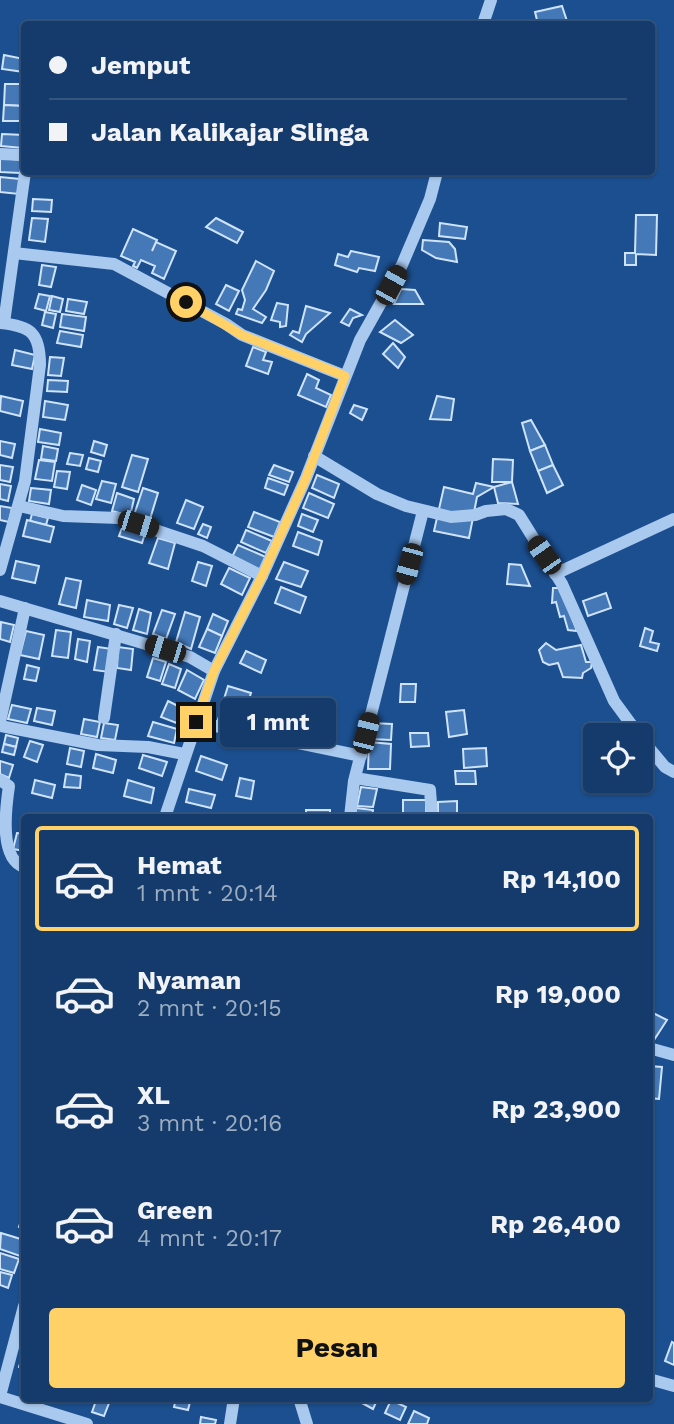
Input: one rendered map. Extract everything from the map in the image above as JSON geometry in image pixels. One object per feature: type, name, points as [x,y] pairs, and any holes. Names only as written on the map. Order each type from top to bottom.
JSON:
[{"type":"street","points":[[484,21],[491,0]]},
{"type":"street","points":[[0,154],[21,155]]},
{"type":"street","points":[[0,570],[25,481],[40,365],[40,346],[34,334],[24,327],[2,323],[25,175]]},
{"type":"street","points":[[165,814],[214,671],[262,576],[360,340],[402,265],[430,199],[436,175]]},
{"type":"street","points":[[14,253],[114,264],[242,335],[345,376]]},
{"type":"street","points":[[314,456],[377,494],[423,511],[451,517],[506,509],[521,520],[555,573],[614,701],[630,723]]},
{"type":"street","points":[[19,506],[63,516],[119,519],[202,546],[262,576]]},
{"type":"street","points":[[350,814],[360,756],[423,511]]},
{"type":"street","points":[[555,573],[674,519]]},
{"type":"street","points":[[0,601],[190,657],[214,671]]},
{"type":"street","points":[[25,608],[0,724],[98,746],[148,747],[184,754]]},
{"type":"street","points":[[104,718],[116,634]]},
{"type":"street","points":[[196,722],[360,756]]},
{"type":"street","points":[[653,752],[665,767],[674,772]]},
{"type":"street","points":[[355,778],[430,790],[432,814]]},
{"type":"street","points":[[0,779],[9,786],[1,840],[3,853],[6,859],[21,866]]},
{"type":"street","points":[[653,1049],[674,1055]]},
{"type":"street","points":[[21,1317],[0,1396],[87,1424]]},
{"type":"street","points":[[653,1380],[674,1386]]},
{"type":"street","points":[[230,1424],[233,1402]]},
{"type":"street","points":[[300,1402],[307,1424]]},
{"type":"building","points":[[562,6],[567,21],[537,21],[535,12]]},
{"type":"building","points":[[4,55],[21,58],[21,72],[2,69]]},
{"type":"building","points":[[5,84],[21,84],[21,106],[4,105]]},
{"type":"building","points":[[4,105],[21,106],[21,121],[3,121]]},
{"type":"building","points":[[2,134],[21,135],[21,148],[1,146]]},
{"type":"building","points":[[0,158],[21,160],[20,173],[0,172]]},
{"type":"building","points":[[0,177],[20,179],[19,194],[0,192]]},
{"type":"building","points":[[33,199],[52,200],[51,212],[32,211]]},
{"type":"building","points":[[636,215],[657,215],[656,255],[636,254],[636,265],[625,265],[625,253],[635,253]]},
{"type":"building","points":[[32,218],[48,219],[45,242],[29,240]]},
{"type":"building","points":[[216,218],[243,232],[237,243],[206,227]]},
{"type":"building","points":[[440,223],[467,227],[465,239],[439,236]]},
{"type":"building","points":[[133,229],[176,251],[164,279],[152,273],[155,266],[141,260],[137,268],[133,266],[135,262],[121,256]]},
{"type":"building","points":[[423,240],[449,242],[455,249],[457,262],[436,258],[422,250]]},
{"type":"building","points":[[351,251],[379,257],[375,271],[359,268],[357,272],[335,265],[338,254],[348,257]]},
{"type":"building","points":[[256,261],[274,271],[266,290],[253,309],[266,317],[262,323],[236,314],[238,309],[242,310],[245,300],[242,290]]},
{"type":"building","points":[[42,265],[56,267],[51,287],[39,285]]},
{"type":"building","points":[[226,285],[239,291],[229,311],[216,304]]},
{"type":"building","points":[[401,289],[415,290],[423,304],[394,304]]},
{"type":"building","points":[[39,294],[50,296],[46,311],[35,308]]},
{"type":"building","points":[[52,296],[63,299],[60,312],[49,310]]},
{"type":"building","points":[[68,299],[87,302],[84,314],[66,311]]},
{"type":"building","points":[[277,303],[288,305],[286,326],[280,327],[280,322],[271,320]]},
{"type":"building","points":[[306,306],[330,313],[306,334],[302,342],[290,335],[293,331],[299,333]]},
{"type":"building","points":[[350,309],[362,315],[353,318],[349,326],[341,322]]},
{"type":"building","points":[[45,312],[56,314],[53,328],[42,325]]},
{"type":"building","points":[[62,314],[86,317],[84,331],[60,327]]},
{"type":"building","points":[[395,320],[413,335],[401,343],[380,332]]},
{"type":"building","points":[[60,331],[83,335],[81,347],[57,343]]},
{"type":"building","points":[[393,343],[405,357],[398,368],[383,354]]},
{"type":"building","points":[[253,347],[266,352],[263,360],[272,362],[268,374],[246,366]]},
{"type":"building","points":[[15,350],[35,355],[32,369],[12,365]]},
{"type":"building","points":[[50,357],[64,358],[61,376],[48,375]]},
{"type":"building","points":[[307,374],[319,380],[316,388],[331,395],[326,407],[298,395]]},
{"type":"building","points":[[48,380],[68,381],[67,392],[47,391]]},
{"type":"building","points":[[1,396],[23,401],[20,416],[0,411]]},
{"type":"building","points":[[437,396],[454,399],[451,420],[430,419]]},
{"type":"building","points":[[45,401],[68,405],[65,420],[43,417]]},
{"type":"building","points":[[354,405],[367,409],[362,420],[350,413]]},
{"type":"building","points":[[531,420],[545,445],[530,451],[522,423]]},
{"type":"building","points":[[40,429],[61,433],[59,445],[38,442]]},
{"type":"building","points":[[0,441],[15,444],[12,458],[0,455]]},
{"type":"building","points":[[94,441],[107,445],[104,456],[91,452]]},
{"type":"building","points":[[545,445],[553,465],[538,471],[530,451]]},
{"type":"building","points":[[43,446],[58,449],[56,461],[41,459]]},
{"type":"building","points":[[70,453],[83,455],[80,466],[67,464]]},
{"type":"building","points":[[132,455],[148,459],[138,492],[122,487]]},
{"type":"building","points":[[89,458],[101,461],[98,472],[86,469]]},
{"type":"building","points":[[493,459],[513,460],[512,482],[492,482]]},
{"type":"building","points":[[39,460],[55,462],[52,481],[35,479]]},
{"type":"building","points":[[0,465],[13,467],[10,482],[0,480]]},
{"type":"building","points":[[274,465],[293,472],[289,482],[269,475]]},
{"type":"building","points":[[553,465],[563,485],[547,493],[538,471]]},
{"type":"building","points":[[57,471],[70,472],[67,489],[54,487]]},
{"type":"building","points":[[317,475],[339,484],[334,498],[312,488]]},
{"type":"building","points":[[268,478],[288,485],[284,495],[265,488]]},
{"type":"building","points":[[102,481],[116,484],[111,503],[96,499]]},
{"type":"building","points":[[512,482],[518,504],[498,503],[494,487]]},
{"type":"building","points":[[476,483],[494,487],[477,497],[469,538],[434,531],[444,487],[473,494]]},
{"type":"building","points":[[0,484],[11,486],[8,501],[0,499]]},
{"type":"building","points":[[82,485],[96,490],[91,505],[77,500]]},
{"type":"building","points":[[31,488],[51,490],[49,504],[29,501]]},
{"type":"building","points":[[143,488],[158,493],[150,519],[134,515]]},
{"type":"building","points":[[117,493],[134,499],[130,516],[112,511]]},
{"type":"building","points":[[309,493],[334,504],[328,518],[303,508]]},
{"type":"building","points":[[186,500],[203,507],[194,529],[177,523]]},
{"type":"building","points":[[0,506],[12,508],[9,522],[0,520]]},
{"type":"building","points":[[254,512],[280,522],[274,537],[248,527]]},
{"type":"building","points":[[32,514],[48,518],[46,525],[30,521]]},
{"type":"building","points":[[302,514],[318,520],[313,532],[298,526]]},
{"type":"building","points":[[27,520],[54,527],[50,542],[23,536]]},
{"type":"building","points":[[124,522],[146,530],[142,543],[119,536]]},
{"type":"building","points":[[203,524],[211,527],[207,538],[198,534]]},
{"type":"building","points":[[246,530],[272,541],[266,553],[241,542]]},
{"type":"building","points":[[298,532],[322,541],[318,555],[293,546]]},
{"type":"building","points":[[158,538],[175,543],[168,569],[149,563]]},
{"type":"building","points":[[238,545],[266,557],[260,571],[231,559]]},
{"type":"building","points":[[16,561],[39,566],[35,583],[12,578]]},
{"type":"building","points":[[198,562],[212,566],[206,586],[192,581]]},
{"type":"building","points":[[284,562],[308,571],[301,587],[276,579]]},
{"type":"building","points":[[509,564],[521,565],[530,586],[507,584]]},
{"type":"building","points":[[229,568],[250,578],[242,595],[221,584]]},
{"type":"building","points":[[66,578],[81,581],[76,608],[59,604]]},
{"type":"building","points":[[281,587],[306,597],[300,613],[275,603]]},
{"type":"building","points":[[553,588],[560,588],[577,631],[568,630],[564,616],[560,617],[556,602],[552,603]]},
{"type":"building","points":[[606,593],[611,608],[588,616],[583,601]]},
{"type":"building","points":[[87,600],[110,605],[108,621],[84,617]]},
{"type":"building","points":[[119,605],[133,608],[127,628],[114,624]]},
{"type":"building","points":[[139,609],[151,613],[147,634],[133,630]]},
{"type":"building","points":[[162,610],[175,614],[166,639],[153,634]]},
{"type":"building","points":[[185,612],[200,617],[191,649],[176,642]]},
{"type":"building","points":[[213,614],[228,621],[222,636],[207,629]]},
{"type":"building","points":[[1,622],[14,625],[10,642],[0,639]]},
{"type":"building","points":[[645,628],[653,631],[650,642],[659,644],[657,651],[640,646]]},
{"type":"building","points":[[207,629],[222,636],[215,653],[199,647]]},
{"type":"building","points":[[56,630],[71,632],[68,658],[52,656]]},
{"type":"building","points":[[26,631],[44,635],[39,659],[20,655]]},
{"type":"building","points":[[78,639],[90,641],[87,662],[75,659]]},
{"type":"building","points":[[546,643],[556,650],[581,645],[586,662],[592,662],[591,668],[583,673],[582,678],[563,677],[558,663],[549,665],[543,662],[539,650]]},
{"type":"building","points":[[98,647],[112,649],[109,672],[94,670]]},
{"type":"building","points":[[118,647],[133,649],[131,670],[117,668]]},
{"type":"building","points":[[246,651],[266,660],[261,673],[240,663]]},
{"type":"building","points":[[153,658],[166,662],[160,681],[147,677]]},
{"type":"building","points":[[169,664],[181,669],[175,688],[162,684]]},
{"type":"building","points":[[27,665],[39,668],[36,681],[24,679]]},
{"type":"building","points":[[187,670],[204,680],[195,699],[178,690]]},
{"type":"building","points":[[401,684],[416,684],[415,702],[400,702]]},
{"type":"building","points":[[228,686],[251,693],[247,706],[224,699]]},
{"type":"building","points":[[168,701],[184,709],[179,724],[161,717]]},
{"type":"building","points":[[12,705],[31,709],[27,723],[8,719]]},
{"type":"building","points":[[222,706],[245,712],[241,726],[218,720]]},
{"type":"building","points":[[37,708],[55,711],[52,725],[34,721]]},
{"type":"building","points":[[264,708],[280,712],[275,733],[258,730]]},
{"type":"building","points":[[464,710],[467,734],[449,737],[446,712]]},
{"type":"building","points":[[298,716],[314,719],[310,740],[293,737]]},
{"type":"building","points":[[84,719],[100,722],[97,737],[81,734]]},
{"type":"building","points":[[153,722],[177,729],[174,743],[148,736]]},
{"type":"building","points":[[104,723],[118,725],[115,740],[101,738]]},
{"type":"building","points":[[371,723],[392,724],[391,740],[370,739]]},
{"type":"building","points":[[410,733],[428,733],[429,746],[411,747]]},
{"type":"building","points":[[6,735],[18,738],[16,747],[4,744]]},
{"type":"building","points":[[30,741],[43,745],[37,762],[24,757]]},
{"type":"building","points":[[369,742],[391,744],[390,769],[368,769]]},
{"type":"building","points":[[4,744],[16,747],[14,755],[2,752]]},
{"type":"building","points":[[70,748],[84,751],[81,767],[67,764]]},
{"type":"building","points":[[486,748],[487,766],[464,768],[463,749]]},
{"type":"building","points":[[96,754],[116,760],[113,773],[93,768]]},
{"type":"building","points":[[143,755],[167,762],[162,776],[139,768]]},
{"type":"building","points":[[201,756],[227,765],[222,780],[196,771]]},
{"type":"building","points":[[0,761],[13,765],[9,778],[0,774]]},
{"type":"building","points":[[455,771],[475,771],[476,784],[456,784]]},
{"type":"building","points":[[66,774],[81,776],[80,788],[64,787]]},
{"type":"building","points":[[240,778],[254,781],[251,799],[236,796]]},
{"type":"building","points":[[35,780],[55,785],[52,798],[32,793]]},
{"type":"building","points":[[128,780],[154,788],[151,803],[124,796]]},
{"type":"building","points":[[361,787],[377,789],[373,807],[357,806]]},
{"type":"building","points":[[189,789],[215,795],[211,808],[186,802]]},
{"type":"building","points":[[403,800],[426,800],[426,814],[403,814]]},
{"type":"building","points":[[457,801],[457,814],[438,814],[438,802]]},
{"type":"building","points":[[356,808],[373,810],[372,814],[355,814]]},
{"type":"building","points":[[306,810],[330,810],[330,814],[306,814]]},
{"type":"building","points":[[17,833],[21,834],[21,850],[13,849]]},
{"type":"building","points":[[653,1013],[667,1020],[653,1040]]},
{"type":"building","points":[[653,1066],[662,1067],[659,1099],[653,1098]]},
{"type":"building","points":[[1,1233],[21,1239],[20,1256],[0,1249]]},
{"type":"building","points":[[0,1253],[19,1259],[14,1273],[0,1269]]},
{"type":"building","points":[[0,1272],[12,1275],[8,1288],[0,1285]]},
{"type":"building","points":[[672,1342],[674,1343],[674,1365],[665,1361]]},
{"type":"building","points":[[96,1402],[109,1402],[104,1416],[92,1412]]},
{"type":"building","points":[[175,1402],[190,1402],[188,1410],[174,1407]]},
{"type":"building","points":[[360,1402],[376,1402],[373,1409]]},
{"type":"building","points":[[390,1402],[406,1407],[400,1420],[385,1413]]},
{"type":"building","points":[[414,1411],[429,1418],[427,1424],[408,1424]]},
{"type":"building","points":[[201,1417],[216,1420],[215,1424],[200,1424]]},
{"type":"route","points":[[186,302],[242,335],[345,376],[306,478],[262,576],[214,671],[196,722]]}]
